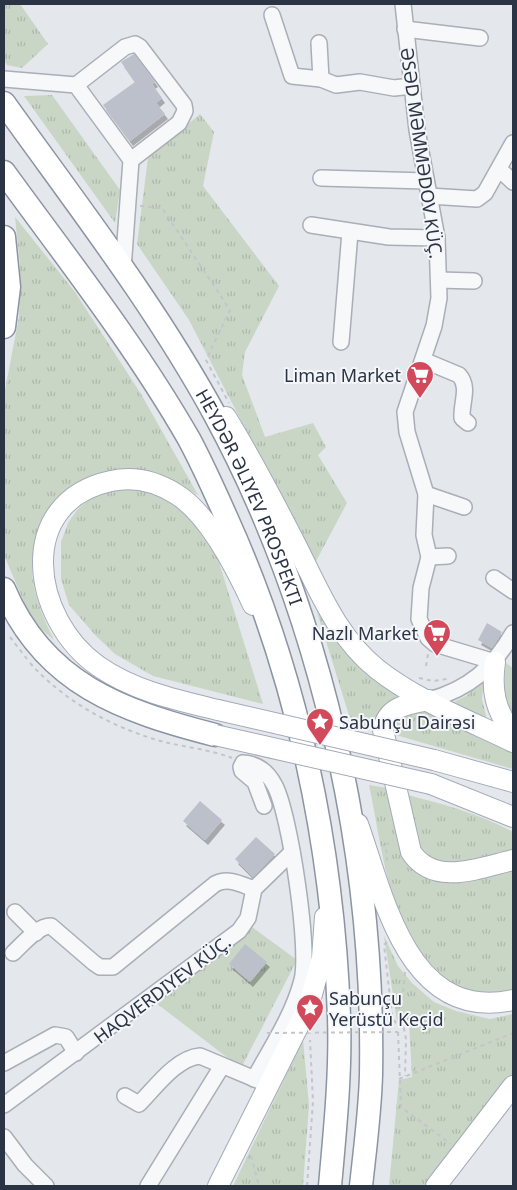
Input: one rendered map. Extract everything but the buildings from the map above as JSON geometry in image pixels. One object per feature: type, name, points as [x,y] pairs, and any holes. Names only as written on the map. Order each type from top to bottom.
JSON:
[{"type":"highway","name":"HEYDƏR ƏLIYEV PROSPEKTI","points":[[4,103],[162,325],[215,417],[275,547],[313,656],[344,782],[360,877],[366,936],[370,1018],[370,1091],[361,1186]]},
{"type":"highway","name":"HEYDƏR ƏLIYEV PROSPEKTI","points":[[4,172],[134,348],[190,442],[245,559],[265,612],[294,703],[310,778],[326,878],[339,1016],[337,1094],[330,1186]]},
{"type":"highway","points":[[4,237],[9,288],[4,327]]},
{"type":"highway","points":[[4,589],[16,612],[42,649],[74,678],[126,709],[158,720],[215,735]]},
{"type":"main road","points":[[162,325],[206,386],[242,443],[326,606],[344,634],[376,668],[429,700],[513,742]]},
{"type":"main road","points":[[282,666],[248,594],[224,551],[189,504],[166,488],[135,479],[102,483],[74,498],[62,510],[52,526],[42,567],[44,587],[52,610],[63,630],[81,652],[121,680],[148,692],[434,760],[513,782]]},
{"type":"main road","points":[[495,662],[494,695],[499,714],[513,733]]},
{"type":"main road","points":[[429,700],[393,711],[387,716],[383,730],[411,852],[418,863],[437,872],[462,871],[513,860]]},
{"type":"main road","points":[[215,735],[431,784],[513,807]]},
{"type":"main road","points":[[344,782],[394,924],[410,957],[423,974],[438,987],[469,1000],[486,1003],[513,1000]]},
{"type":"main road","points":[[431,784],[513,817]]},
{"type":"main road","points":[[218,1186],[261,1082],[302,1023],[319,975],[324,938],[326,878]]},
{"type":"main road","points":[[436,1186],[513,1086]]},
{"type":"main road","points":[[367,1186],[370,1091]]},
{"type":"street","name":"ƏSƏD MƏMMƏDOV KÜÇ.","points":[[403,4],[412,86],[437,238],[439,280],[438,313],[405,412],[407,432],[426,494],[424,535],[429,557],[418,609],[422,628],[435,644],[495,662]]},
{"type":"street","points":[[272,15],[292,76],[321,79],[336,85],[360,82],[394,88],[412,86]]},
{"type":"street","points":[[405,29],[480,38]]},
{"type":"street","points":[[4,79],[76,85],[125,47],[135,44],[140,47],[184,105],[186,111],[179,122],[131,160]]},
{"type":"street","points":[[318,44],[321,79]]},
{"type":"street","points":[[76,85],[131,160],[123,269]]},
{"type":"street","points":[[322,178],[428,189],[477,199],[485,193],[513,143]]},
{"type":"street","points":[[499,169],[513,182]]},
{"type":"street","points":[[311,225],[389,237],[437,238]]},
{"type":"street","points":[[341,342],[350,232]]},
{"type":"street","points":[[439,280],[474,281]]},
{"type":"street","points":[[423,360],[459,375],[463,379],[465,386],[462,418],[468,423]]},
{"type":"street","points":[[426,494],[464,507]]},
{"type":"street","points":[[429,557],[448,556]]},
{"type":"street","points":[[494,578],[513,590]]},
{"type":"street","points":[[429,700],[461,689],[484,673],[495,662],[513,633]]},
{"type":"street","points":[[125,1096],[139,1104],[179,1065],[196,1056],[261,1082],[302,978],[304,948],[292,852],[276,786],[266,772],[257,766],[243,763],[241,766],[242,772],[255,782],[264,806]]},
{"type":"street","points":[[14,953],[36,933],[46,926],[51,926],[100,967],[113,967],[214,884],[228,880],[254,889],[292,852]]},
{"type":"street","name":"HAQVERDIYEV KÜÇ.","points":[[4,1106],[239,931],[248,918],[254,889]]},
{"type":"street","points":[[15,912],[36,933]]},
{"type":"street","points":[[4,1063],[55,1035],[66,1037],[76,1053]]},
{"type":"street","points":[[148,1186],[222,1066]]},
{"type":"street","points":[[4,1137],[37,1184]]},
{"type":"path","points":[[128,205],[162,208],[230,310],[206,360],[230,404]]},
{"type":"path","points":[[417,678],[433,681],[450,678]]},
{"type":"path","points":[[403,968],[405,978],[401,1014],[406,1039],[406,1076]]},
{"type":"path","points":[[306,1186],[313,1101],[310,1032]]},
{"type":"path","points":[[267,1033],[398,1032],[401,1107],[462,1153]]},
{"type":"path","points":[[399,1079],[513,1033]]},
{"type":"path","points":[[251,1156],[259,1186]]},
{"type":"green space","points":[[4,4],[20,4],[48,44],[22,68],[7,65],[4,60]]},
{"type":"green space","points":[[52,95],[120,190],[115,223],[24,96]]},
{"type":"green space","points":[[200,114],[214,132],[203,186],[279,286],[245,352],[242,375],[265,437],[313,423],[326,447],[318,455],[347,503],[315,563],[189,320],[137,244],[148,158]]},
{"type":"green space","points":[[15,217],[75,292],[141,394],[198,495],[161,477],[138,471],[117,471],[98,475],[80,483],[64,494],[51,508],[41,525],[35,543],[32,564],[33,584],[42,613],[54,640],[32,621],[4,555],[4,395],[19,317],[20,266]]},
{"type":"green space","points":[[115,487],[144,488],[169,499],[189,517],[218,559],[263,704],[153,676],[115,654],[96,636],[69,605],[61,579],[61,542],[68,523],[77,510],[94,495]]},
{"type":"green space","points":[[317,612],[356,663],[375,681],[403,699],[374,729],[351,722]]},
{"type":"green space","points":[[506,663],[513,668],[513,721],[503,695]]},
{"type":"green space","points":[[484,681],[482,699],[487,720],[454,702],[466,696]]},
{"type":"green space","points":[[415,711],[428,712],[513,752],[513,769],[389,733],[396,719]]},
{"type":"green space","points":[[369,785],[387,788],[414,869],[513,869],[513,991],[477,992],[451,985],[440,977],[416,947],[395,904],[388,880]]},
{"type":"green space","points":[[400,793],[472,814],[513,832],[513,854],[474,863],[447,864],[435,862],[424,856],[414,846]]},
{"type":"green space","points":[[252,927],[297,960],[241,1068],[156,1003]]},
{"type":"green space","points":[[384,936],[398,966],[412,983],[434,1002],[456,1011],[490,1019],[513,1014],[513,1074],[424,1186],[389,1186],[399,1080],[412,1077],[409,1022],[397,1021]]},
{"type":"green space","points":[[303,1040],[309,1105],[303,1186],[233,1186]]},
{"type":"place","name":"Liman Market","points":[[420,399]]},
{"type":"place","name":"Nazlı Market","points":[[437,657]]},
{"type":"place","name":"Sabunçu Dairəsi","points":[[320,746]]},
{"type":"place","name":"Sabunçu Yerüstü Keçid","points":[[310,1032]]}]
